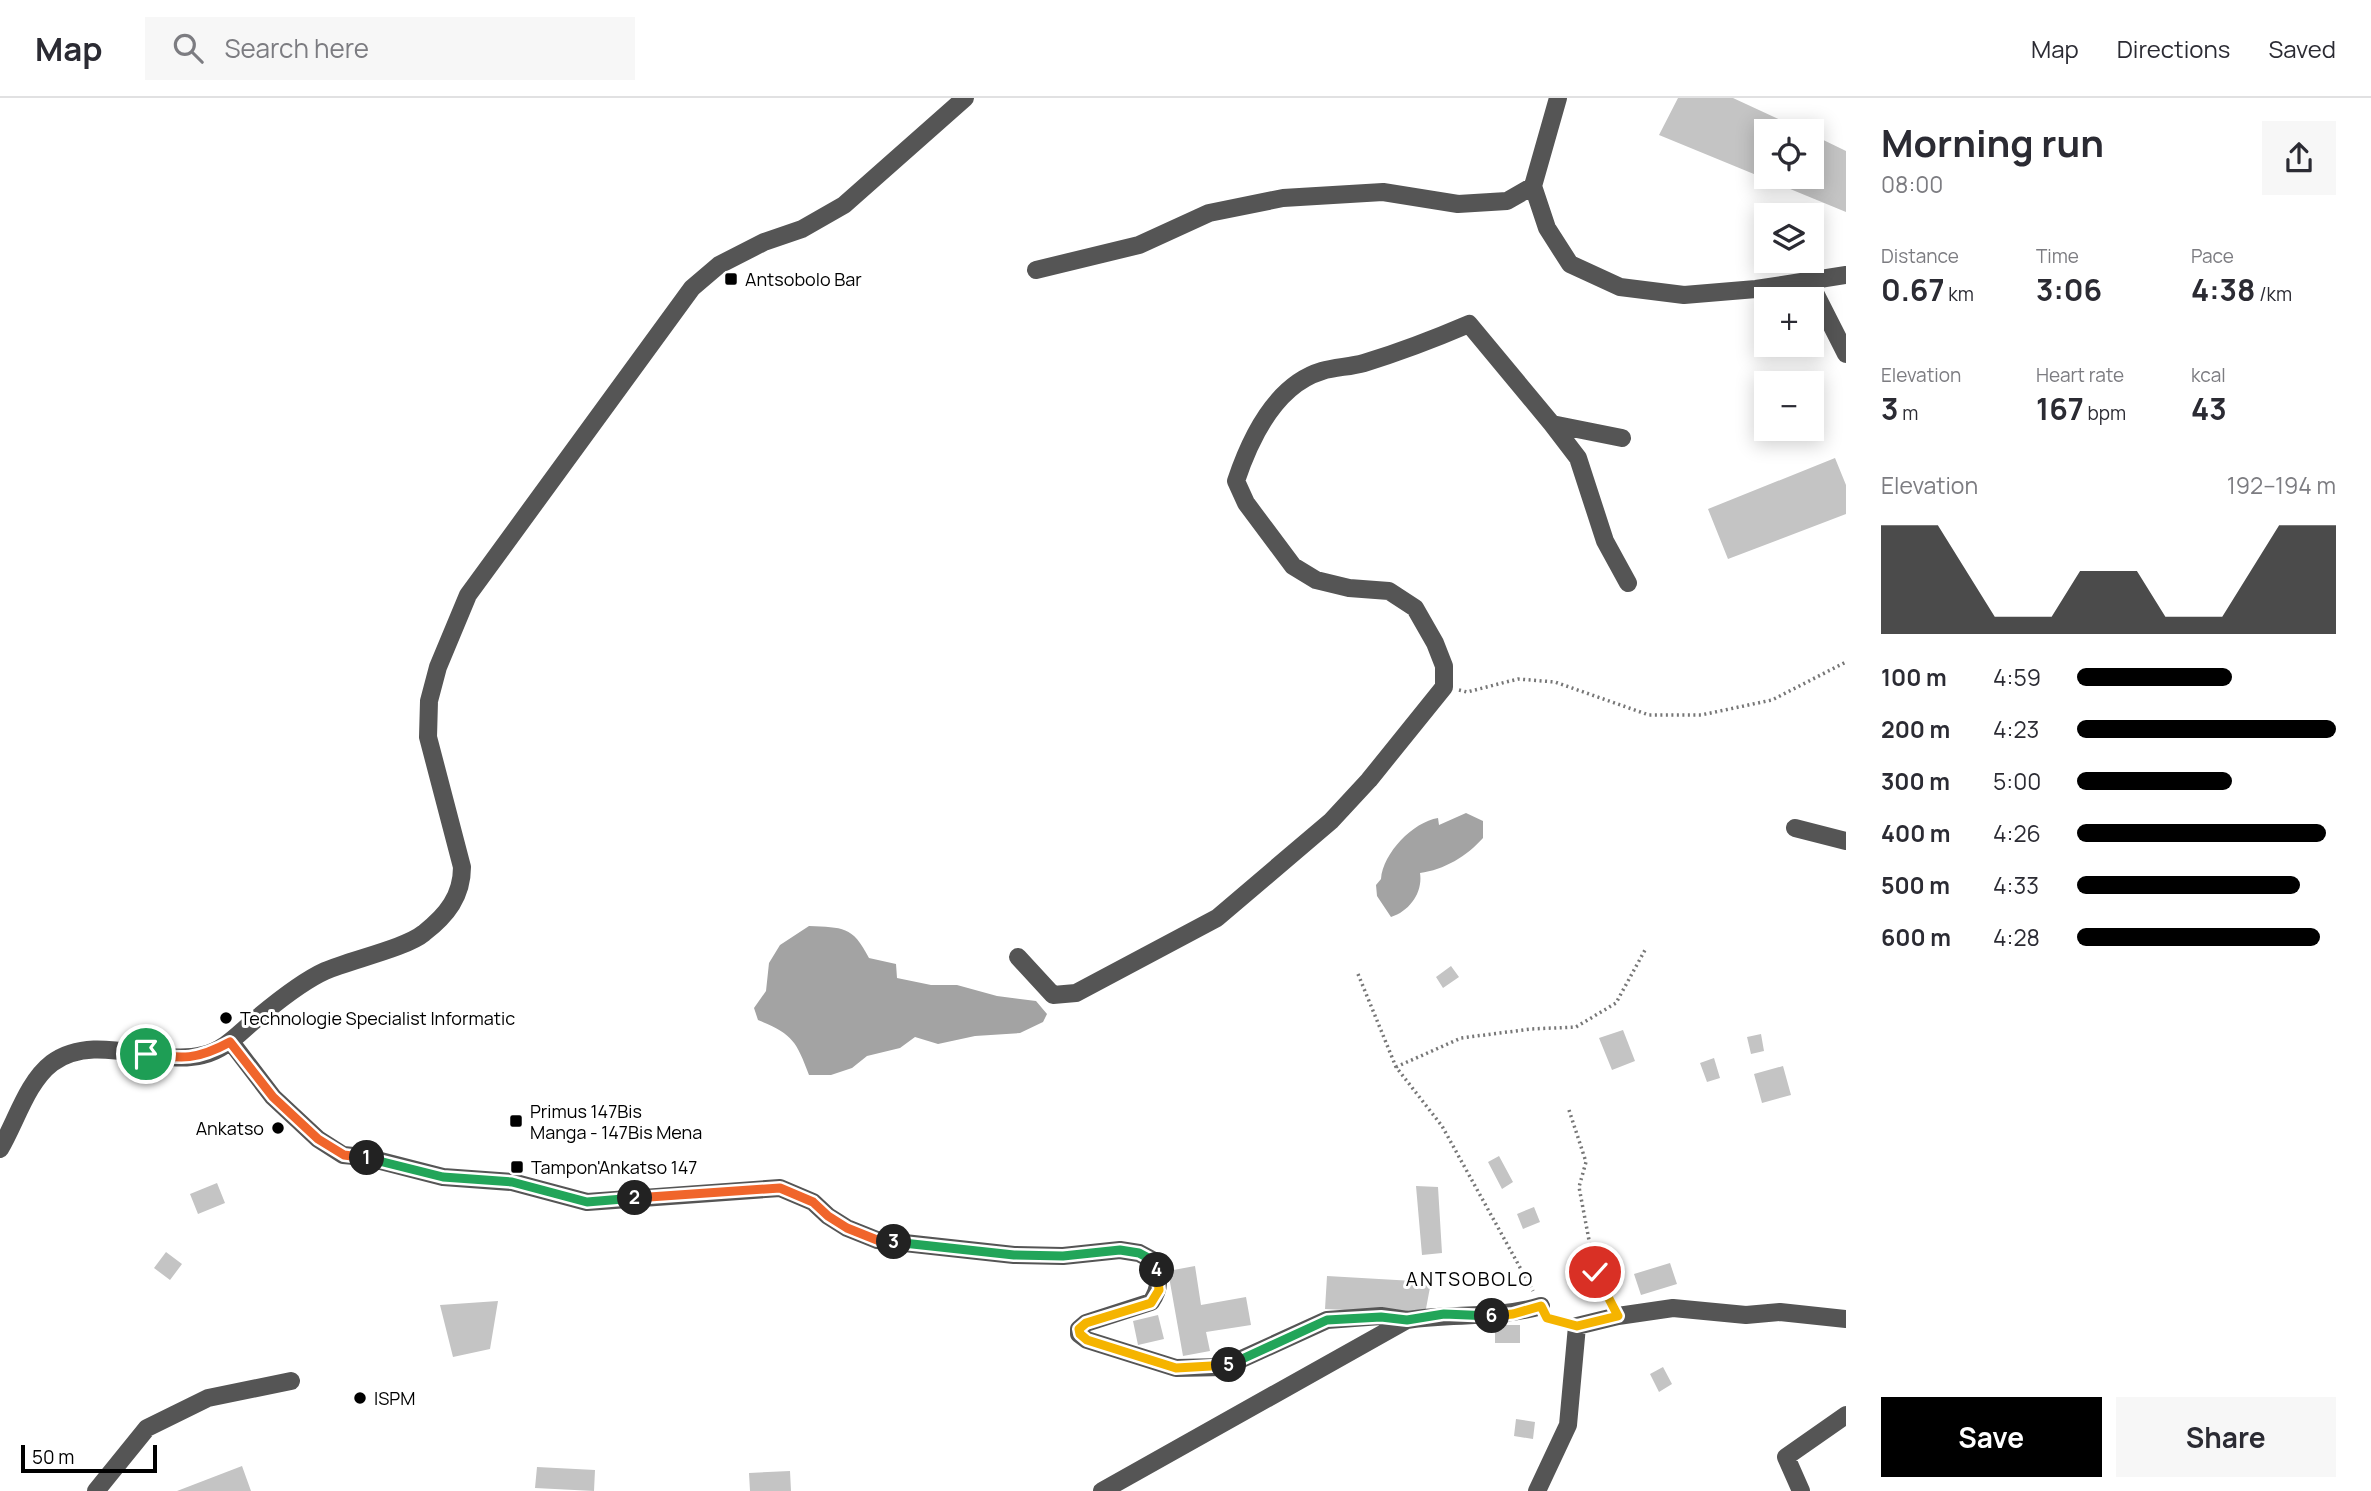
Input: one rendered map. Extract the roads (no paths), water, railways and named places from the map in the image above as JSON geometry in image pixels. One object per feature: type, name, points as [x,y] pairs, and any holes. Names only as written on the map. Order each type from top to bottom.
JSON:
[{"type":"street","points":[[0,1149],[37,1078],[52,1063],[68,1054],[104,1051],[184,1059],[207,1054],[230,1042],[256,1019],[323,972],[422,936],[456,900],[462,883],[462,867],[428,737],[429,701],[438,667],[468,595],[678,303],[719,265],[764,242],[802,229],[844,205],[965,98]]},
{"type":"street","points":[[1558,98],[1533,186],[1547,228],[1570,264],[1620,287],[1684,295],[1756,289],[1846,275]]},
{"type":"street","points":[[1036,270],[1139,244],[1209,213],[1283,198],[1383,192],[1458,204],[1507,201],[1533,186]]},
{"type":"street","points":[[1809,281],[1846,354]]},
{"type":"street","points":[[1018,957],[1053,995],[1076,993],[1217,918],[1331,821],[1369,780],[1444,687],[1444,666],[1435,643],[1415,608],[1389,591],[1349,588],[1316,580],[1293,566],[1246,503],[1236,481],[1242,464],[1271,407],[1292,387],[1319,372],[1360,364],[1420,345],[1469,324],[1578,458],[1605,541],[1628,583]]},
{"type":"street","points":[[1552,424],[1622,438]]},
{"type":"street","points":[[1795,828],[1846,841]]},
{"type":"street","points":[[230,1042],[273,1097],[318,1139],[344,1155],[365,1157],[443,1177],[512,1182],[587,1202],[780,1188],[813,1202],[847,1228],[877,1240],[1014,1255],[1063,1256],[1120,1250],[1139,1253],[1154,1261],[1158,1276],[1159,1290],[1151,1303],[1086,1323],[1079,1329],[1080,1334],[1087,1340],[1176,1368],[1224,1367],[1327,1320],[1381,1317],[1407,1320],[1444,1314],[1485,1317],[1513,1314],[1541,1306]]},
{"type":"street","points":[[1537,1491],[1568,1425],[1577,1326],[1618,1316],[1673,1308],[1746,1315],[1780,1312],[1846,1319]]},
{"type":"street","points":[[1102,1491],[1407,1320]]},
{"type":"street","points":[[96,1491],[147,1428],[208,1398],[291,1381]]},
{"type":"street","points":[[1801,1491],[1786,1457],[1846,1415]]},
{"type":"place","name":"Antsobolo Bar","points":[[731,279]]},
{"type":"place","name":"Technologie Specialist Informatic","points":[[226,1018]]},
{"type":"place","name":"Primus 147Bis Manga - 147Bis Mena","points":[[516,1121]]},
{"type":"place","name":"Ankatso","points":[[278,1128]]},
{"type":"place","name":"Tampon'Ankatso 147","points":[[517,1167]]},
{"type":"place","name":"ISPM","points":[[360,1398]]},
{"type":"district","name":"ANTSOBOLO","points":[[1470,1279]]}]
